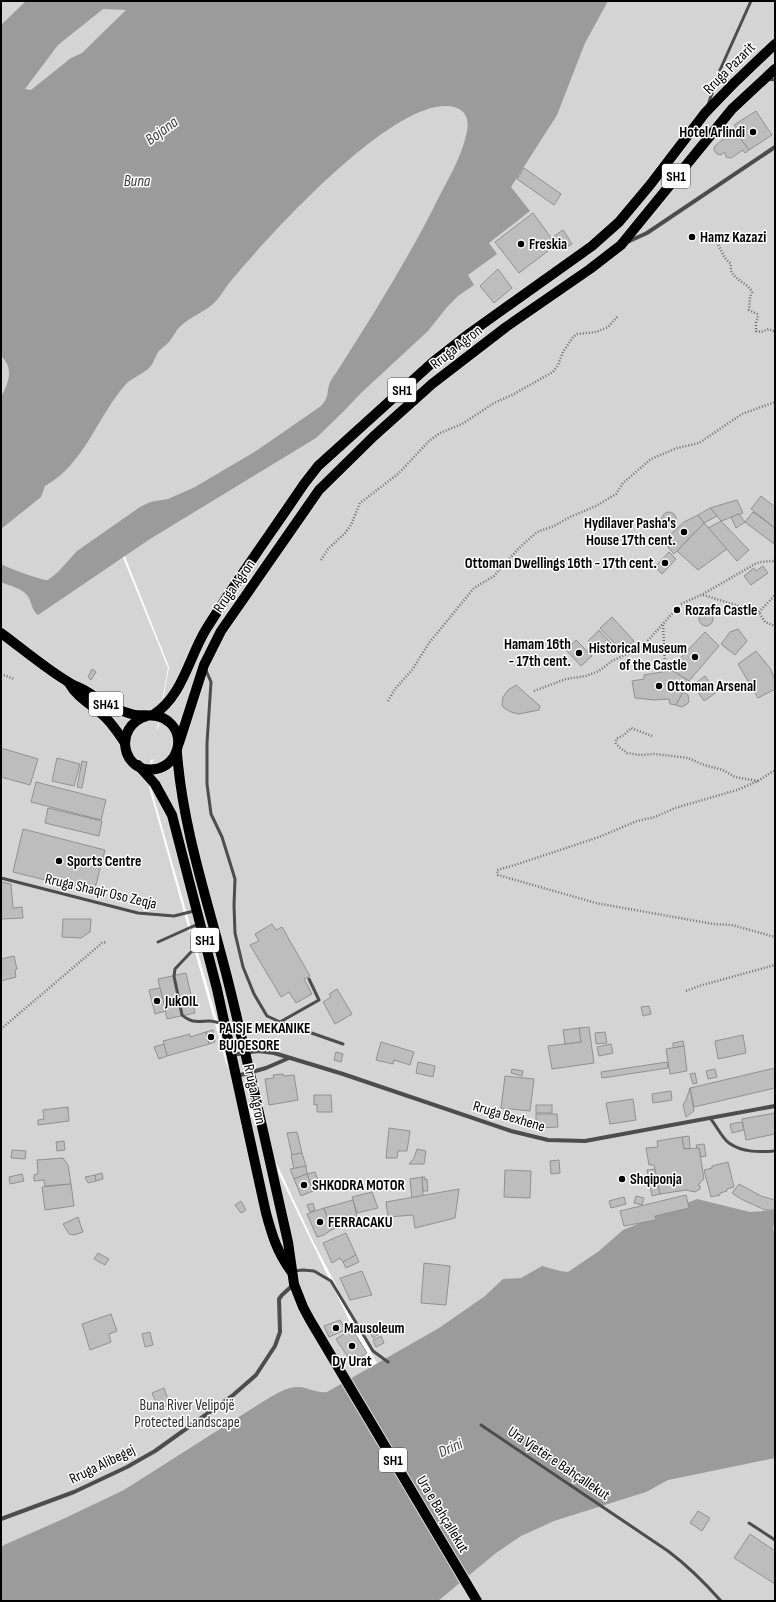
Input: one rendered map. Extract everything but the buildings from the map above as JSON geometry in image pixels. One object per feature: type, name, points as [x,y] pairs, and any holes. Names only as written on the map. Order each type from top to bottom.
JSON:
[{"type":"main road","name":"Rruga Pazarit","points":[[705,113],[775,44]]},
{"type":"main road","name":"Rruga Pazarit","points":[[732,109],[775,69]]},
{"type":"main road","name":"Rruga Agron","points":[[310,1320],[294,1284],[288,1242],[230,988],[188,831],[179,777],[178,748],[204,665],[222,630],[316,495],[332,476],[432,384],[506,327],[590,269],[621,245],[732,109]]},
{"type":"main road","name":"Rruga Agron","points":[[150,715],[160,711],[171,699],[204,633],[219,608],[318,466],[433,362],[470,333],[592,246],[619,222],[650,185],[705,113]]},
{"type":"main road","name":"SH41","points":[[1,633],[69,683],[86,691],[110,706],[128,713],[150,715]]},
{"type":"main road","name":"SH41","points":[[69,683],[74,692],[118,731],[125,743]]},
{"type":"main road","points":[[150,715],[165,719],[174,726],[178,737],[178,748],[171,761],[162,767],[152,769],[138,765],[128,756],[125,743],[125,737],[131,725],[136,720],[150,715]]},
{"type":"main road","name":"Rruga Agron","points":[[138,765],[155,784],[172,816],[198,910],[232,1054],[268,1220],[274,1242],[281,1257],[292,1272]]},
{"type":"main road","name":"Ura e Bahçallekut","points":[[310,1320],[477,1601]]},
{"type":"street","points":[[621,245],[634,241],[647,233],[775,147]]},
{"type":"street","name":"Rruga Bexhene","points":[[232,1054],[266,1051],[396,1091],[511,1131],[548,1140],[585,1141],[775,1106]]},
{"type":"street","points":[[236,1076],[277,1064],[289,1058]]},
{"type":"street","name":"Rruga Alibegej","points":[[1,1519],[74,1492],[127,1467],[154,1451],[241,1389],[256,1375],[276,1346],[280,1332],[280,1299],[282,1295],[294,1284]]},
{"type":"lane","points":[[705,113],[720,70],[751,1]]},
{"type":"lane","points":[[765,78],[775,80]]},
{"type":"lane","points":[[204,665],[211,682],[207,743],[207,784],[211,814],[222,837],[235,879],[235,933],[242,962],[254,994],[267,1016],[343,1044]]},
{"type":"lane","name":"Rruga Shaqir Oso Zeqja","points":[[1,878],[138,913],[174,916],[198,910]]},
{"type":"lane","points":[[158,942],[201,923]]},
{"type":"lane","points":[[206,945],[195,949],[182,960],[175,970],[174,976],[182,1016],[192,1021],[211,1021],[225,1024]]},
{"type":"lane","points":[[280,1022],[319,1000],[309,979]]},
{"type":"lane","points":[[710,1118],[728,1143],[741,1149],[756,1152],[775,1151]]},
{"type":"lane","points":[[292,1272],[303,1270],[314,1271],[331,1281],[373,1351],[388,1362]]},
{"type":"lane","name":"Ura Vjetër e Bahçallekut","points":[[481,1425],[624,1520],[683,1563],[706,1584],[721,1601]]},
{"type":"lane","points":[[749,1523],[775,1540]]},
{"type":"path","points":[[714,237],[722,254],[731,264],[730,269],[732,274],[750,288],[752,292],[749,310],[757,314],[758,318],[756,322],[756,332],[770,329],[775,332]]},
{"type":"path","points":[[321,560],[328,548],[345,533],[360,503],[398,474],[440,433],[462,424],[494,403],[512,395],[553,372],[558,365],[563,352],[573,337],[577,334],[592,333],[604,329],[608,327],[618,316]]},
{"type":"path","points":[[388,701],[395,689],[412,670],[429,643],[467,595],[477,586],[494,576],[533,534],[596,506],[616,494],[623,483],[633,473],[655,456],[677,448],[699,443],[742,414],[775,402]]},
{"type":"path","points":[[534,691],[566,679],[586,676],[599,671],[612,661],[642,647],[680,605],[755,564],[760,562],[775,561]]},
{"type":"path","points":[[702,594],[759,612],[765,622],[775,626]]},
{"type":"path","points":[[759,612],[775,595]]},
{"type":"path","points":[[663,625],[665,665]]},
{"type":"path","points":[[1,674],[14,679]]},
{"type":"path","points":[[652,736],[631,728],[624,735],[616,739],[616,743],[623,751],[632,754],[659,754],[688,758],[704,765],[723,770],[735,777],[758,781]]},
{"type":"path","points":[[775,770],[758,781],[737,790],[675,808],[599,837],[497,870],[498,875],[601,904],[713,924],[732,925],[775,936]]},
{"type":"path","points":[[1,1029],[102,943],[107,942]]},
{"type":"path","points":[[686,991],[775,965]]},
{"type":"green space","name":"Buna River Velipojë Protected Landscape","points":[[1,1],[775,1],[775,1284],[382,1373],[313,1241],[229,1062],[150,784],[153,759],[151,760],[147,780],[226,1063],[378,1381],[775,1288],[775,1601],[1,1601]],"holes":[[[124,554],[169,667],[157,729],[168,668],[122,555]]]},
{"type":"water","name":"Buna","points":[[26,1],[608,1],[585,43],[557,115],[511,187],[530,211],[489,243],[497,254],[468,275],[474,285],[458,296],[428,331],[361,393],[316,438],[150,539],[38,615],[34,611],[29,597],[25,593],[1,582],[1,564],[25,574],[48,580],[58,572],[77,551],[140,507],[150,502],[168,499],[195,487],[256,451],[321,406],[327,396],[331,380],[391,285],[428,218],[460,155],[468,124],[463,112],[457,108],[433,108],[403,120],[370,143],[336,171],[272,234],[230,282],[217,300],[181,326],[169,342],[156,355],[153,364],[127,383],[107,410],[81,452],[70,465],[59,477],[45,486],[41,497],[1,529],[1,397],[8,381],[9,371],[8,366],[1,356],[1,25]],"holes":[[[103,9],[126,10],[82,53],[71,58],[31,90],[25,89],[58,45]]]},
{"type":"water","name":"Drini","points":[[697,1199],[750,1212],[775,1210],[773,1229],[775,1234],[775,1458],[668,1480],[646,1492],[554,1521],[521,1536],[496,1553],[438,1601],[1,1601],[1,1547],[4,1545],[124,1490],[279,1393],[294,1387],[327,1392],[439,1328],[485,1296],[503,1279],[521,1278],[542,1266],[568,1272],[599,1251],[623,1230],[640,1223],[655,1220],[655,1216]]},
{"type":"place","name":"Hotel Arlindi","points":[[753,132]]},
{"type":"place","name":"Hamz Kazazi","points":[[692,237]]},
{"type":"place","name":"Freskia","points":[[521,244]]},
{"type":"place","name":"Hydilaver Pasha's House 17th cent.","points":[[684,532]]},
{"type":"place","name":"Ottoman Dwellings 16th - 17th cent.","points":[[665,563]]},
{"type":"place","name":"Rozafa Castle","points":[[677,610]]},
{"type":"place","name":"Hamam 16th - 17th cent.","points":[[579,653]]},
{"type":"place","name":"Historical Museum of the Castle","points":[[695,657]]},
{"type":"place","name":"Ottoman Arsenal","points":[[659,686]]},
{"type":"place","name":"Sports Centre","points":[[59,861]]},
{"type":"place","name":"JukOIL","points":[[157,1001]]},
{"type":"place","name":"PAISJE MEKANIKE BUJQESORE","points":[[211,1037]]},
{"type":"place","name":"Shqiponja","points":[[622,1179]]},
{"type":"place","name":"SHKODRA MOTOR","points":[[304,1185]]},
{"type":"place","name":"FERRACAKU","points":[[320,1222]]},
{"type":"place","name":"Mausoleum","points":[[336,1328]]},
{"type":"place","name":"Dy Urat","points":[[352,1346]]},
{"type":"water label","name":"Bojana","points":[[161,130]]}]
